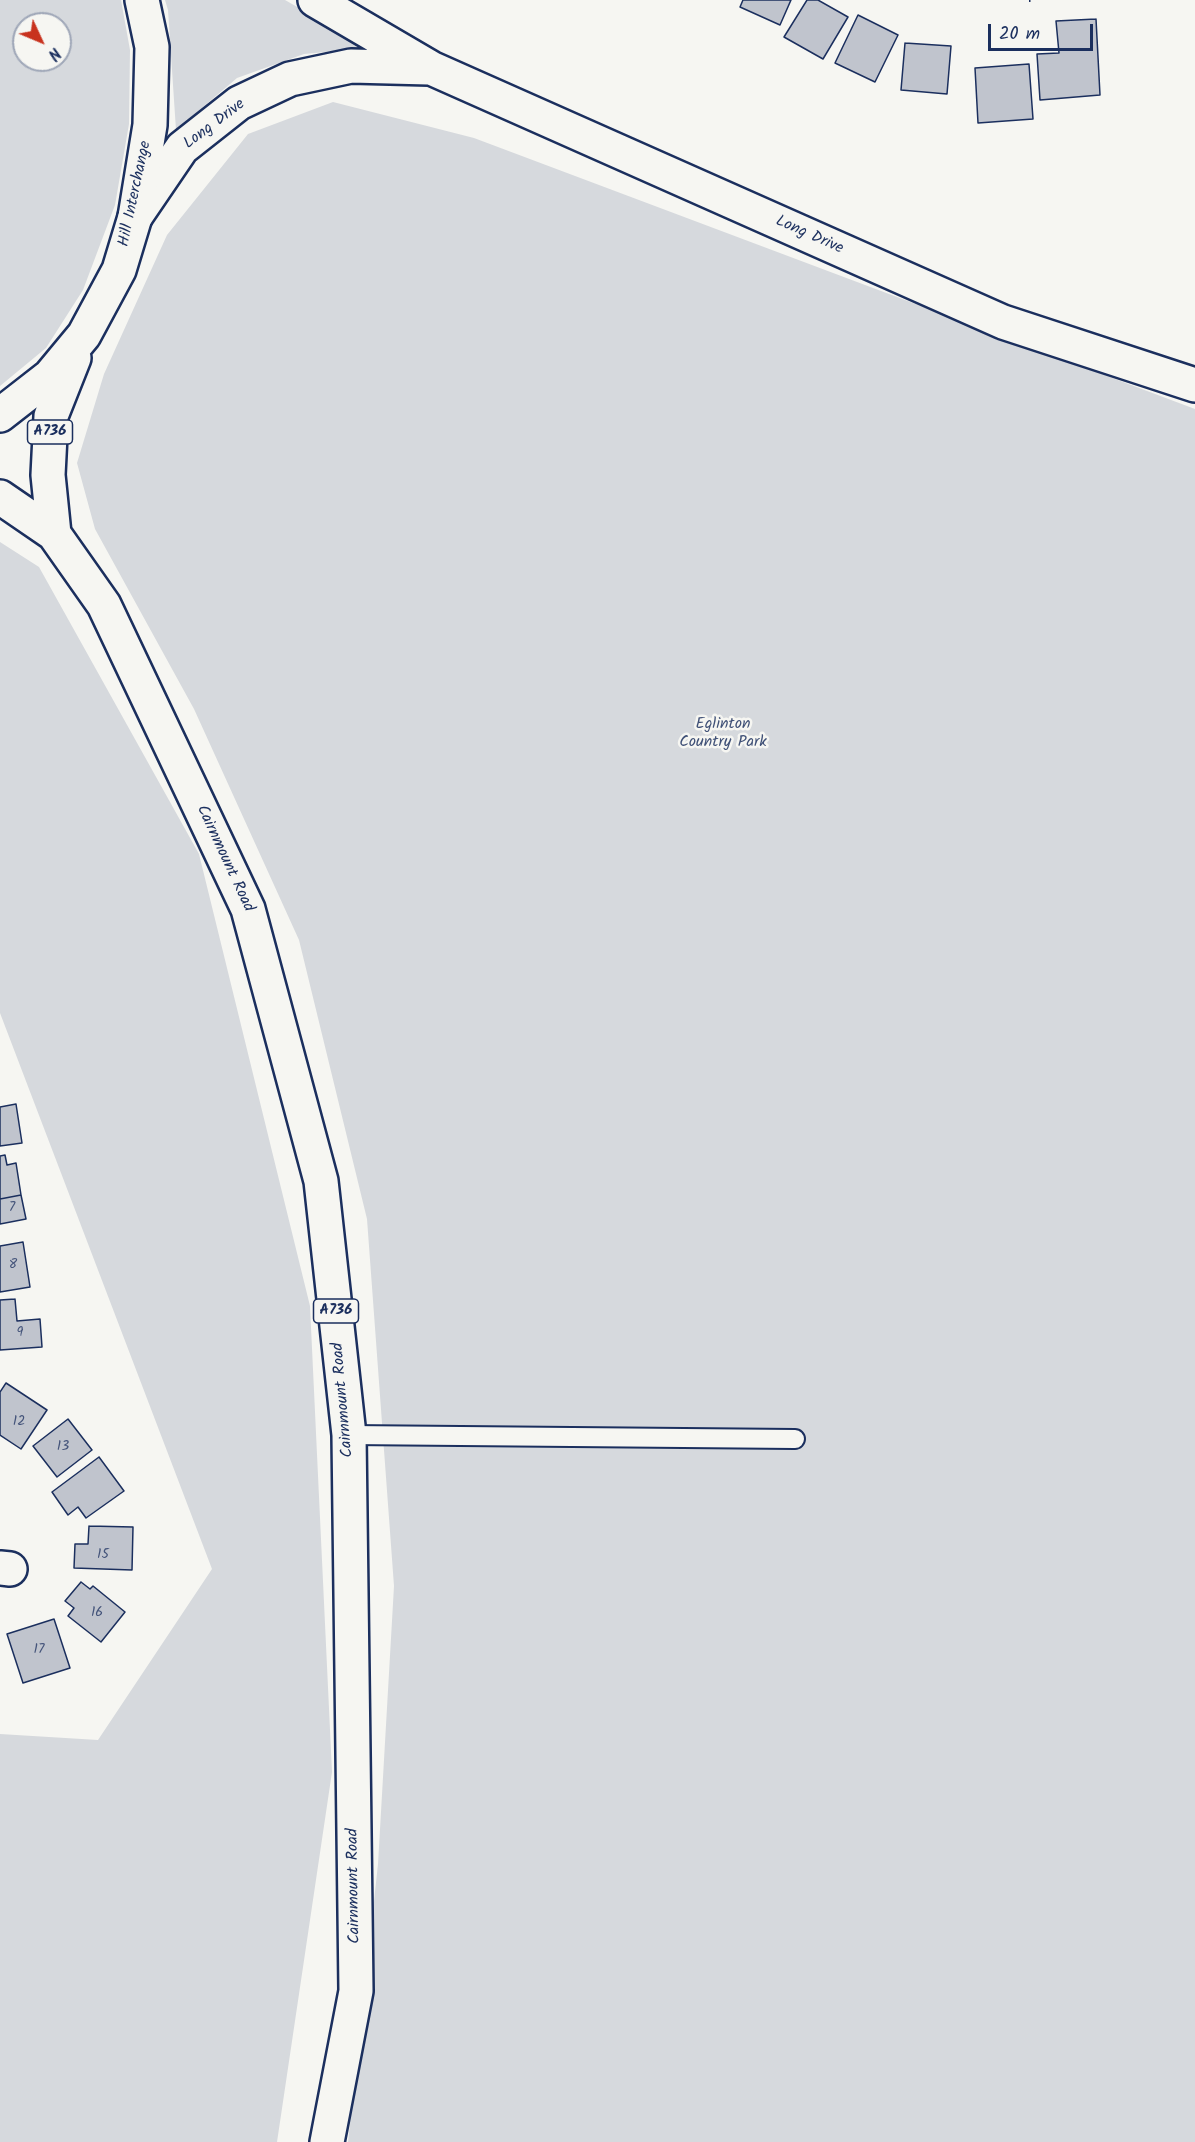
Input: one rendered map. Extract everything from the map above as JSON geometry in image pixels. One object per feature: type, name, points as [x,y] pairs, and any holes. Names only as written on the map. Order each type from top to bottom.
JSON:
[{"type":"main road","name":"Hill Interchange","points":[[0,415],[50,376],[84,335],[119,270],[135,216],[150,125],[152,48],[142,0]]},
{"type":"main road","name":"Long Drive","points":[[315,0],[431,68],[1003,322],[1195,385]]},
{"type":"main road","name":"Long Drive","points":[[135,216],[182,148],[239,104],[290,79],[351,66],[431,68]]},
{"type":"main road","name":"Cairnmount Road","points":[[54,534],[48,475],[51,416],[84,335]]},
{"type":"main road","name":"Cairnmount Road","points":[[0,497],[54,534],[104,605],[248,909],[321,1180],[349,1435],[356,1992],[327,2142]]},
{"type":"lane","points":[[349,1435],[795,1439]]},
{"type":"path","points":[[1029,0],[1035,0]]},
{"type":"green space","points":[[0,0],[121,0],[130,50],[129,124],[115,205],[83,290],[46,348],[0,386]]},
{"type":"green space","points":[[165,0],[285,0],[369,48],[304,54],[237,78],[176,130],[168,10]]},
{"type":"green space","name":"Eglinton Country Park","points":[[333,102],[474,138],[1195,409],[1195,2142],[348,2142],[378,1864],[394,1586],[367,1219],[299,940],[194,709],[95,529],[77,463],[104,374],[167,235],[248,134]]},
{"type":"green space","points":[[0,542],[39,567],[199,854],[310,1306],[332,1772],[277,2142],[0,2142],[0,1734],[98,1740],[212,1569],[0,1013]]},
{"type":"building","points":[[743,0],[791,0],[780,25],[740,7]]},
{"type":"building","points":[[807,0],[818,0],[848,17],[823,59],[784,37]]},
{"type":"building","points":[[858,15],[898,35],[875,82],[835,63]]},
{"type":"building","points":[[1096,19],[1100,95],[1040,100],[1037,54],[1059,53],[1056,21]]},
{"type":"building","points":[[905,43],[951,46],[947,94],[901,90]]},
{"type":"building","points":[[1029,64],[1033,119],[978,123],[975,68]]},
{"type":"building","points":[[16,1104],[22,1143],[0,1146],[0,1107]]},
{"type":"building","points":[[5,1155],[7,1165],[16,1163],[21,1195],[0,1199],[0,1156]]},
{"type":"building","points":[[21,1195],[26,1219],[0,1224],[0,1199]]},
{"type":"building","points":[[23,1242],[30,1287],[0,1292],[0,1246]]},
{"type":"building","points":[[15,1299],[17,1321],[40,1319],[42,1347],[0,1350],[0,1300]]},
{"type":"building","points":[[6,1383],[47,1410],[21,1449],[0,1435],[0,1392]]},
{"type":"building","points":[[68,1419],[92,1450],[57,1477],[33,1446]]},
{"type":"building","points":[[99,1457],[124,1491],[86,1518],[78,1507],[68,1515],[52,1492]]},
{"type":"building","points":[[89,1526],[133,1527],[132,1570],[74,1568],[75,1544],[88,1544]]},
{"type":"building","points":[[81,1582],[90,1589],[93,1586],[125,1612],[101,1642],[68,1616],[74,1608],[65,1601]]},
{"type":"building","points":[[54,1619],[70,1668],[23,1683],[7,1634]]}]
